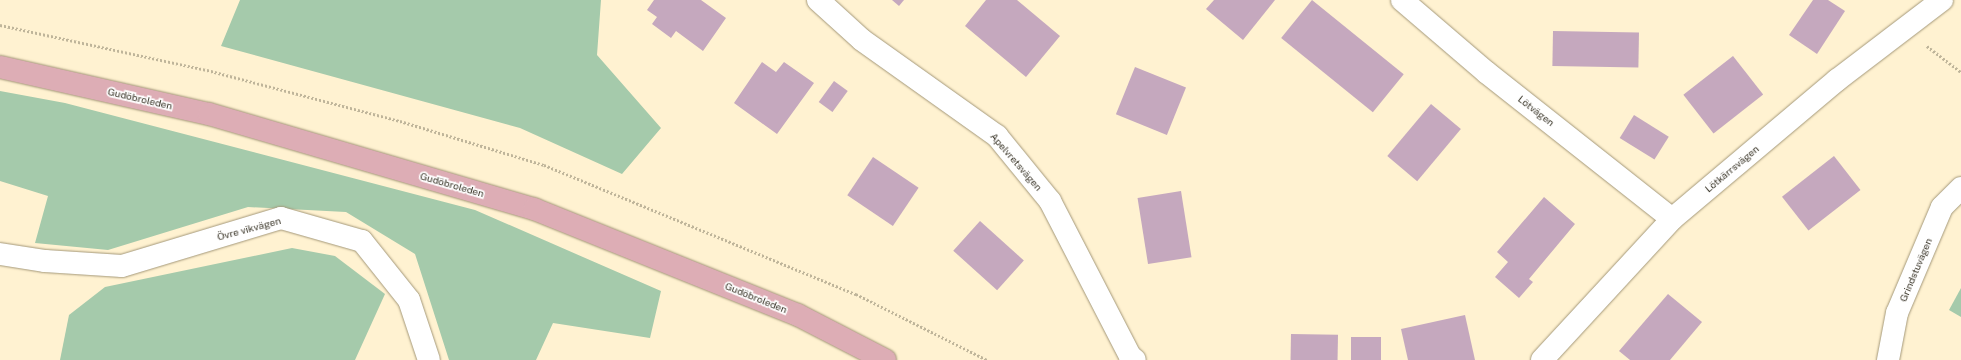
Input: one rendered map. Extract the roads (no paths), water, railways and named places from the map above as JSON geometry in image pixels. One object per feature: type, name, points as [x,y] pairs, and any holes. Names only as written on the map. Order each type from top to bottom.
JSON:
[{"type":"main road","name":"Gudöbroleden","points":[[0,67],[209,114],[534,209],[798,315],[885,360]]},
{"type":"street","name":"Apelvretsvägen","points":[[818,0],[862,40],[997,136],[1050,201],[1130,356],[1135,360]]},
{"type":"street","name":"Lötvägen","points":[[1402,0],[1486,72],[1672,219]]},
{"type":"street","name":"Lötkärrsvägen","points":[[1542,360],[1672,219],[1837,80],[1942,0]]},
{"type":"street","name":"Grindstuvägen","points":[[1888,360],[1897,313],[1942,207],[1961,188]]},
{"type":"street","name":"Övre vikvägen","points":[[0,254],[45,261],[122,266],[281,218],[362,241],[409,300],[429,360]]}]
